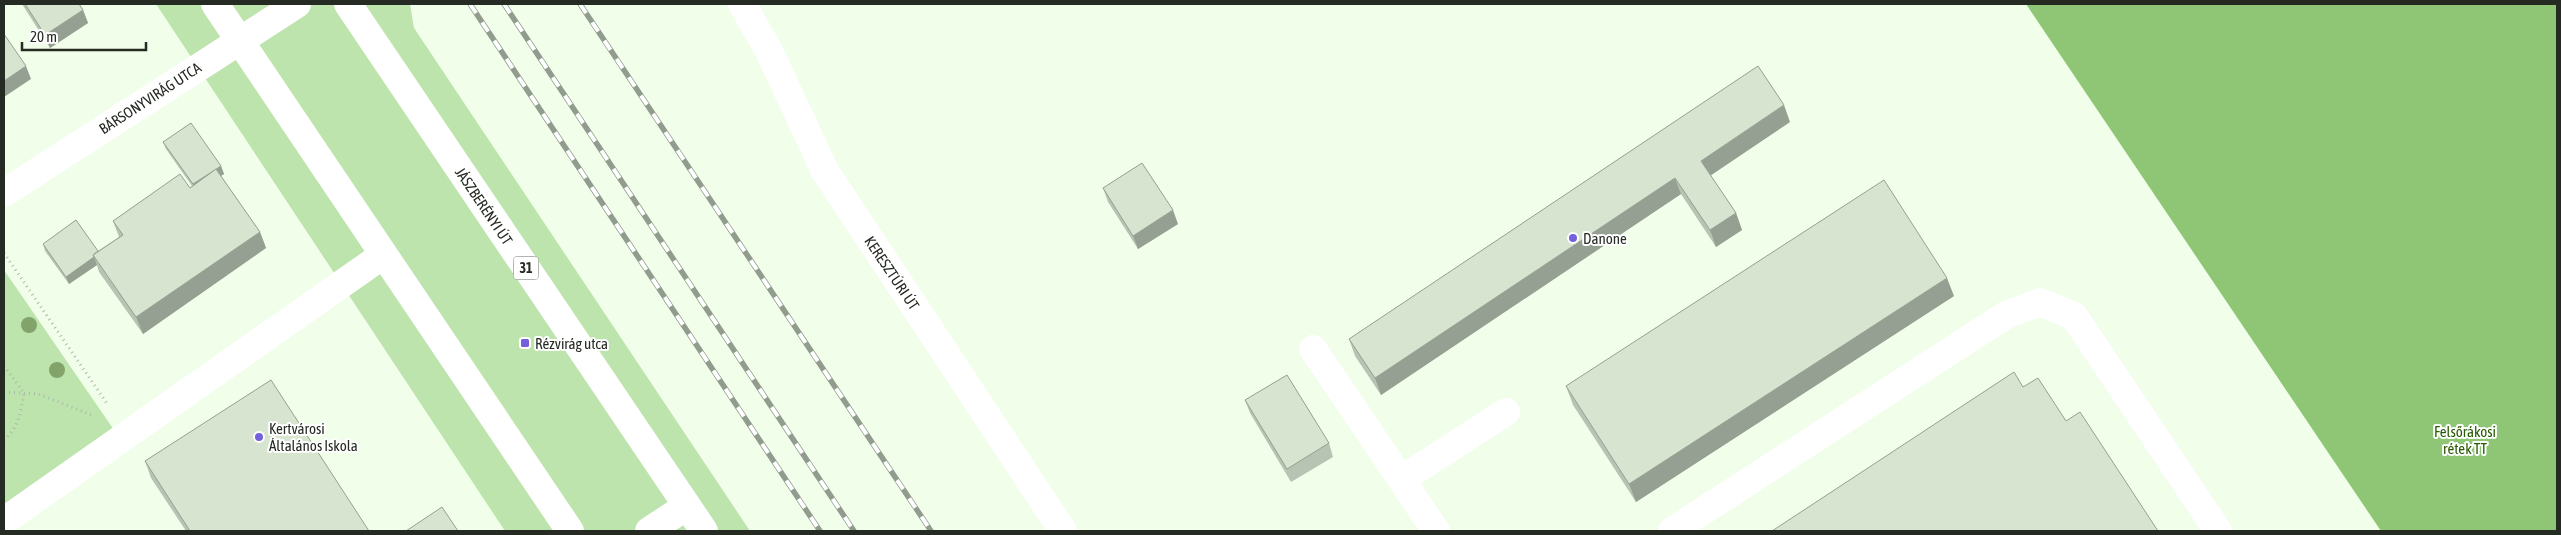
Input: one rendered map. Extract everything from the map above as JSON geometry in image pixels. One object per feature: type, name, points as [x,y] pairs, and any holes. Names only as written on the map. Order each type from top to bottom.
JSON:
[{"type":"main road","points":[[215,4],[382,255],[570,531]]},
{"type":"main road","name":"BÁRSONYVIRÁG UTCA","points":[[4,193],[297,4]]},
{"type":"main road","name":"JÁSZBERÉNYI ÚT","points":[[348,4],[704,531]]},
{"type":"main road","name":"KERESZTÚRI ÚT","points":[[742,4],[768,49],[825,171],[1063,531]]},
{"type":"main road","points":[[4,521],[382,255]]},
{"type":"main road","points":[[1672,531],[2006,315],[2040,302],[2074,316],[2218,531]]},
{"type":"main road","points":[[1313,349],[1436,531]]},
{"type":"main road","points":[[1402,479],[1506,412]]},
{"type":"main road","points":[[649,531],[687,506]]},
{"type":"path","points":[[4,252],[117,418],[153,416]]},
{"type":"path","points":[[4,366],[24,393],[20,418],[10,435],[4,440]]},
{"type":"path","points":[[4,392],[38,394],[99,417]]},
{"type":"green space","points":[[156,4],[410,4],[414,28],[750,531],[505,531]]},
{"type":"green space","name":"Felsőrákosi rétek TT","points":[[2026,4],[2557,4],[2557,531],[2381,531]]},
{"type":"green space","points":[[4,270],[114,430],[4,509]]},
{"type":"building","points":[[25,4],[79,4],[83,10],[45,35]]},
{"type":"building","points":[[4,34],[26,66],[4,81]]},
{"type":"building","name":"Danone","points":[[1758,66],[1784,105],[1701,161],[1736,213],[1710,230],[1675,178],[1375,378],[1349,339]]},
{"type":"building","points":[[191,123],[221,166],[193,184],[163,142]]},
{"type":"building","points":[[1142,163],[1173,210],[1133,236],[1103,188]]},
{"type":"building","points":[[216,169],[260,232],[136,317],[93,255],[123,235],[113,221],[180,174],[190,188]]},
{"type":"building","points":[[1884,180],[1947,278],[1629,484],[1566,386]]},
{"type":"building","points":[[76,220],[98,251],[93,255],[94,257],[66,277],[43,244]]},
{"type":"building","points":[[2014,372],[2023,387],[2038,378],[2066,421],[2080,412],[2158,531],[1772,531]]},
{"type":"building","points":[[1287,375],[1329,443],[1287,469],[1245,400]]},
{"type":"building","name":"Kertvárosi Általános Iskola","points":[[271,380],[369,531],[190,531],[145,461]]},
{"type":"building","points":[[442,507],[458,531],[406,531]]},
{"type":"railway","points":[[470,4],[820,531]]},
{"type":"railway","points":[[504,4],[854,531]]},
{"type":"railway","points":[[580,4],[931,531]]},
{"type":"place","name":"Danone","points":[[1573,238]]},
{"type":"place","name":"Rézvirág utca","points":[[525,343]]},
{"type":"place","name":"Kertvárosi Általános Iskola","points":[[259,437]]}]
